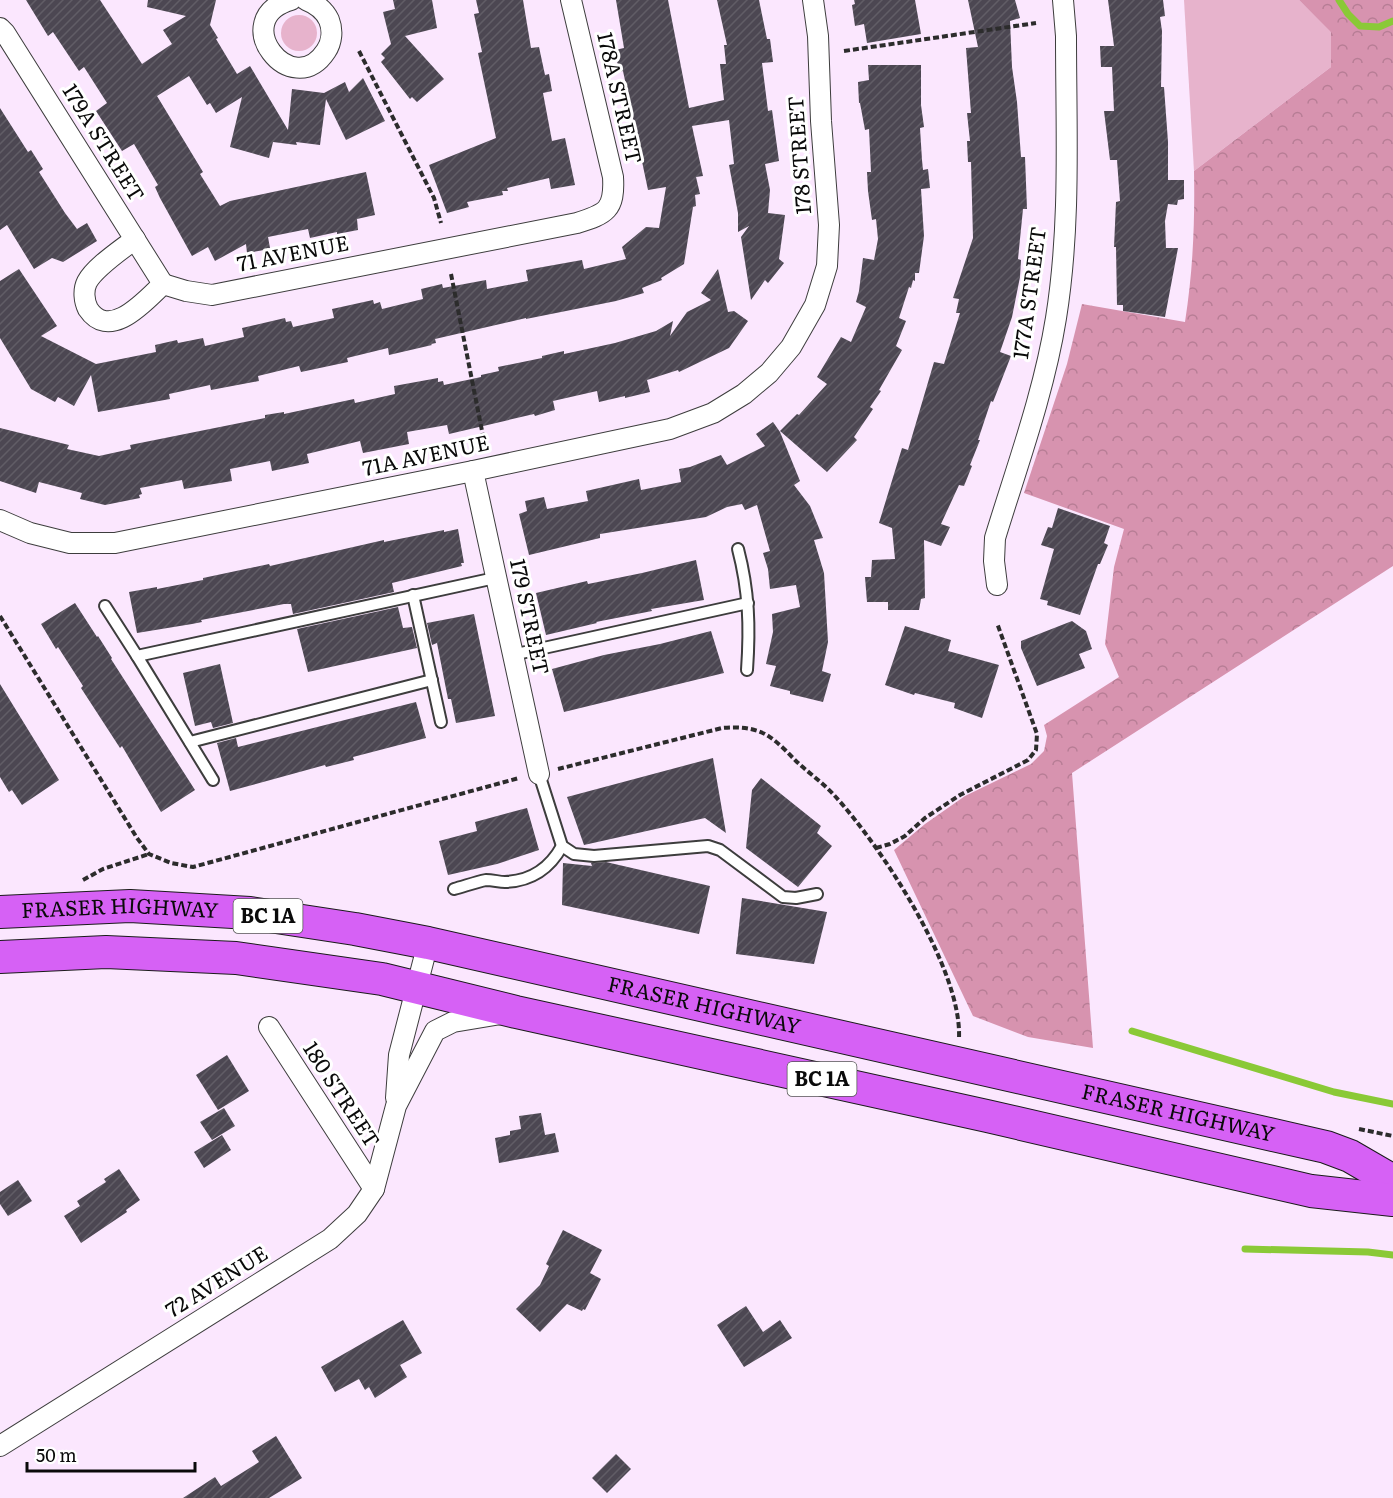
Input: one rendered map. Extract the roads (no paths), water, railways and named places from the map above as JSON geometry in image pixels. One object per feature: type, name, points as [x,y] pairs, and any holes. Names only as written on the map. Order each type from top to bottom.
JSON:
[{"type":"main road","name":"FRASER HIGHWAY","points":[[0,912],[130,906],[250,913],[428,943],[1326,1147],[1350,1156],[1393,1181]]},
{"type":"main road","name":"FRASER HIGHWAY","points":[[0,957],[106,952],[236,958],[382,979],[516,1012],[987,1116],[1311,1191],[1393,1200]]},
{"type":"street","points":[[291,0],[274,9],[267,17],[264,38],[273,57],[282,64],[292,67],[313,64],[323,57],[332,35],[331,23],[325,13],[317,4],[306,0]]},
{"type":"street","name":"178A STREET","points":[[571,0],[613,177],[614,194],[610,207]]},
{"type":"street","name":"178 STREET","points":[[813,0],[818,36],[821,121],[829,225],[827,266],[815,305]]},
{"type":"street","name":"177A STREET","points":[[997,585],[994,561],[995,538],[1040,389],[1056,320],[1064,257],[1066,36],[1063,0]]},
{"type":"street","name":"179A STREET","points":[[0,28],[163,284]]},
{"type":"street","name":"71 AVENUE","points":[[163,284],[212,295],[577,223],[598,217],[610,207]]},
{"type":"street","points":[[135,239],[91,277],[84,292],[89,309],[103,320],[120,320],[128,316],[163,284]]},
{"type":"street","name":"71A AVENUE","points":[[0,520],[30,533],[70,543],[114,543],[670,429],[713,413],[744,394],[769,373],[791,347],[815,305]]},
{"type":"street","name":"179 STREET","points":[[473,471],[512,655],[547,772]]},
{"type":"street","name":"72 AVENUE","points":[[396,1106],[399,1055],[428,943]]},
{"type":"street","name":"72 AVENUE","points":[[0,1446],[330,1239],[357,1214],[374,1189],[396,1106],[428,1040],[435,1031],[453,1022],[516,1012]]},
{"type":"street","name":"180 STREET","points":[[269,1027],[374,1189]]},
{"type":"lane","points":[[738,549],[746,578],[750,628],[747,670]]},
{"type":"lane","points":[[137,656],[495,578]]},
{"type":"lane","points":[[413,596],[441,722]]},
{"type":"lane","points":[[512,655],[748,603]]},
{"type":"lane","points":[[105,606],[213,780]]},
{"type":"lane","points":[[190,742],[432,680]]},
{"type":"lane","points":[[454,889],[488,880],[506,882],[525,879],[539,872],[554,860],[562,846],[547,772]]},
{"type":"lane","points":[[562,846],[574,854],[594,856],[708,846],[720,850],[783,897],[796,898],[817,894]]},
{"type":"waterway","points":[[1339,0],[1360,26],[1379,27],[1393,21]]},
{"type":"waterway","points":[[1132,1031],[1334,1092],[1393,1104]]},
{"type":"waterway","points":[[1245,1249],[1368,1252],[1393,1255]]}]
